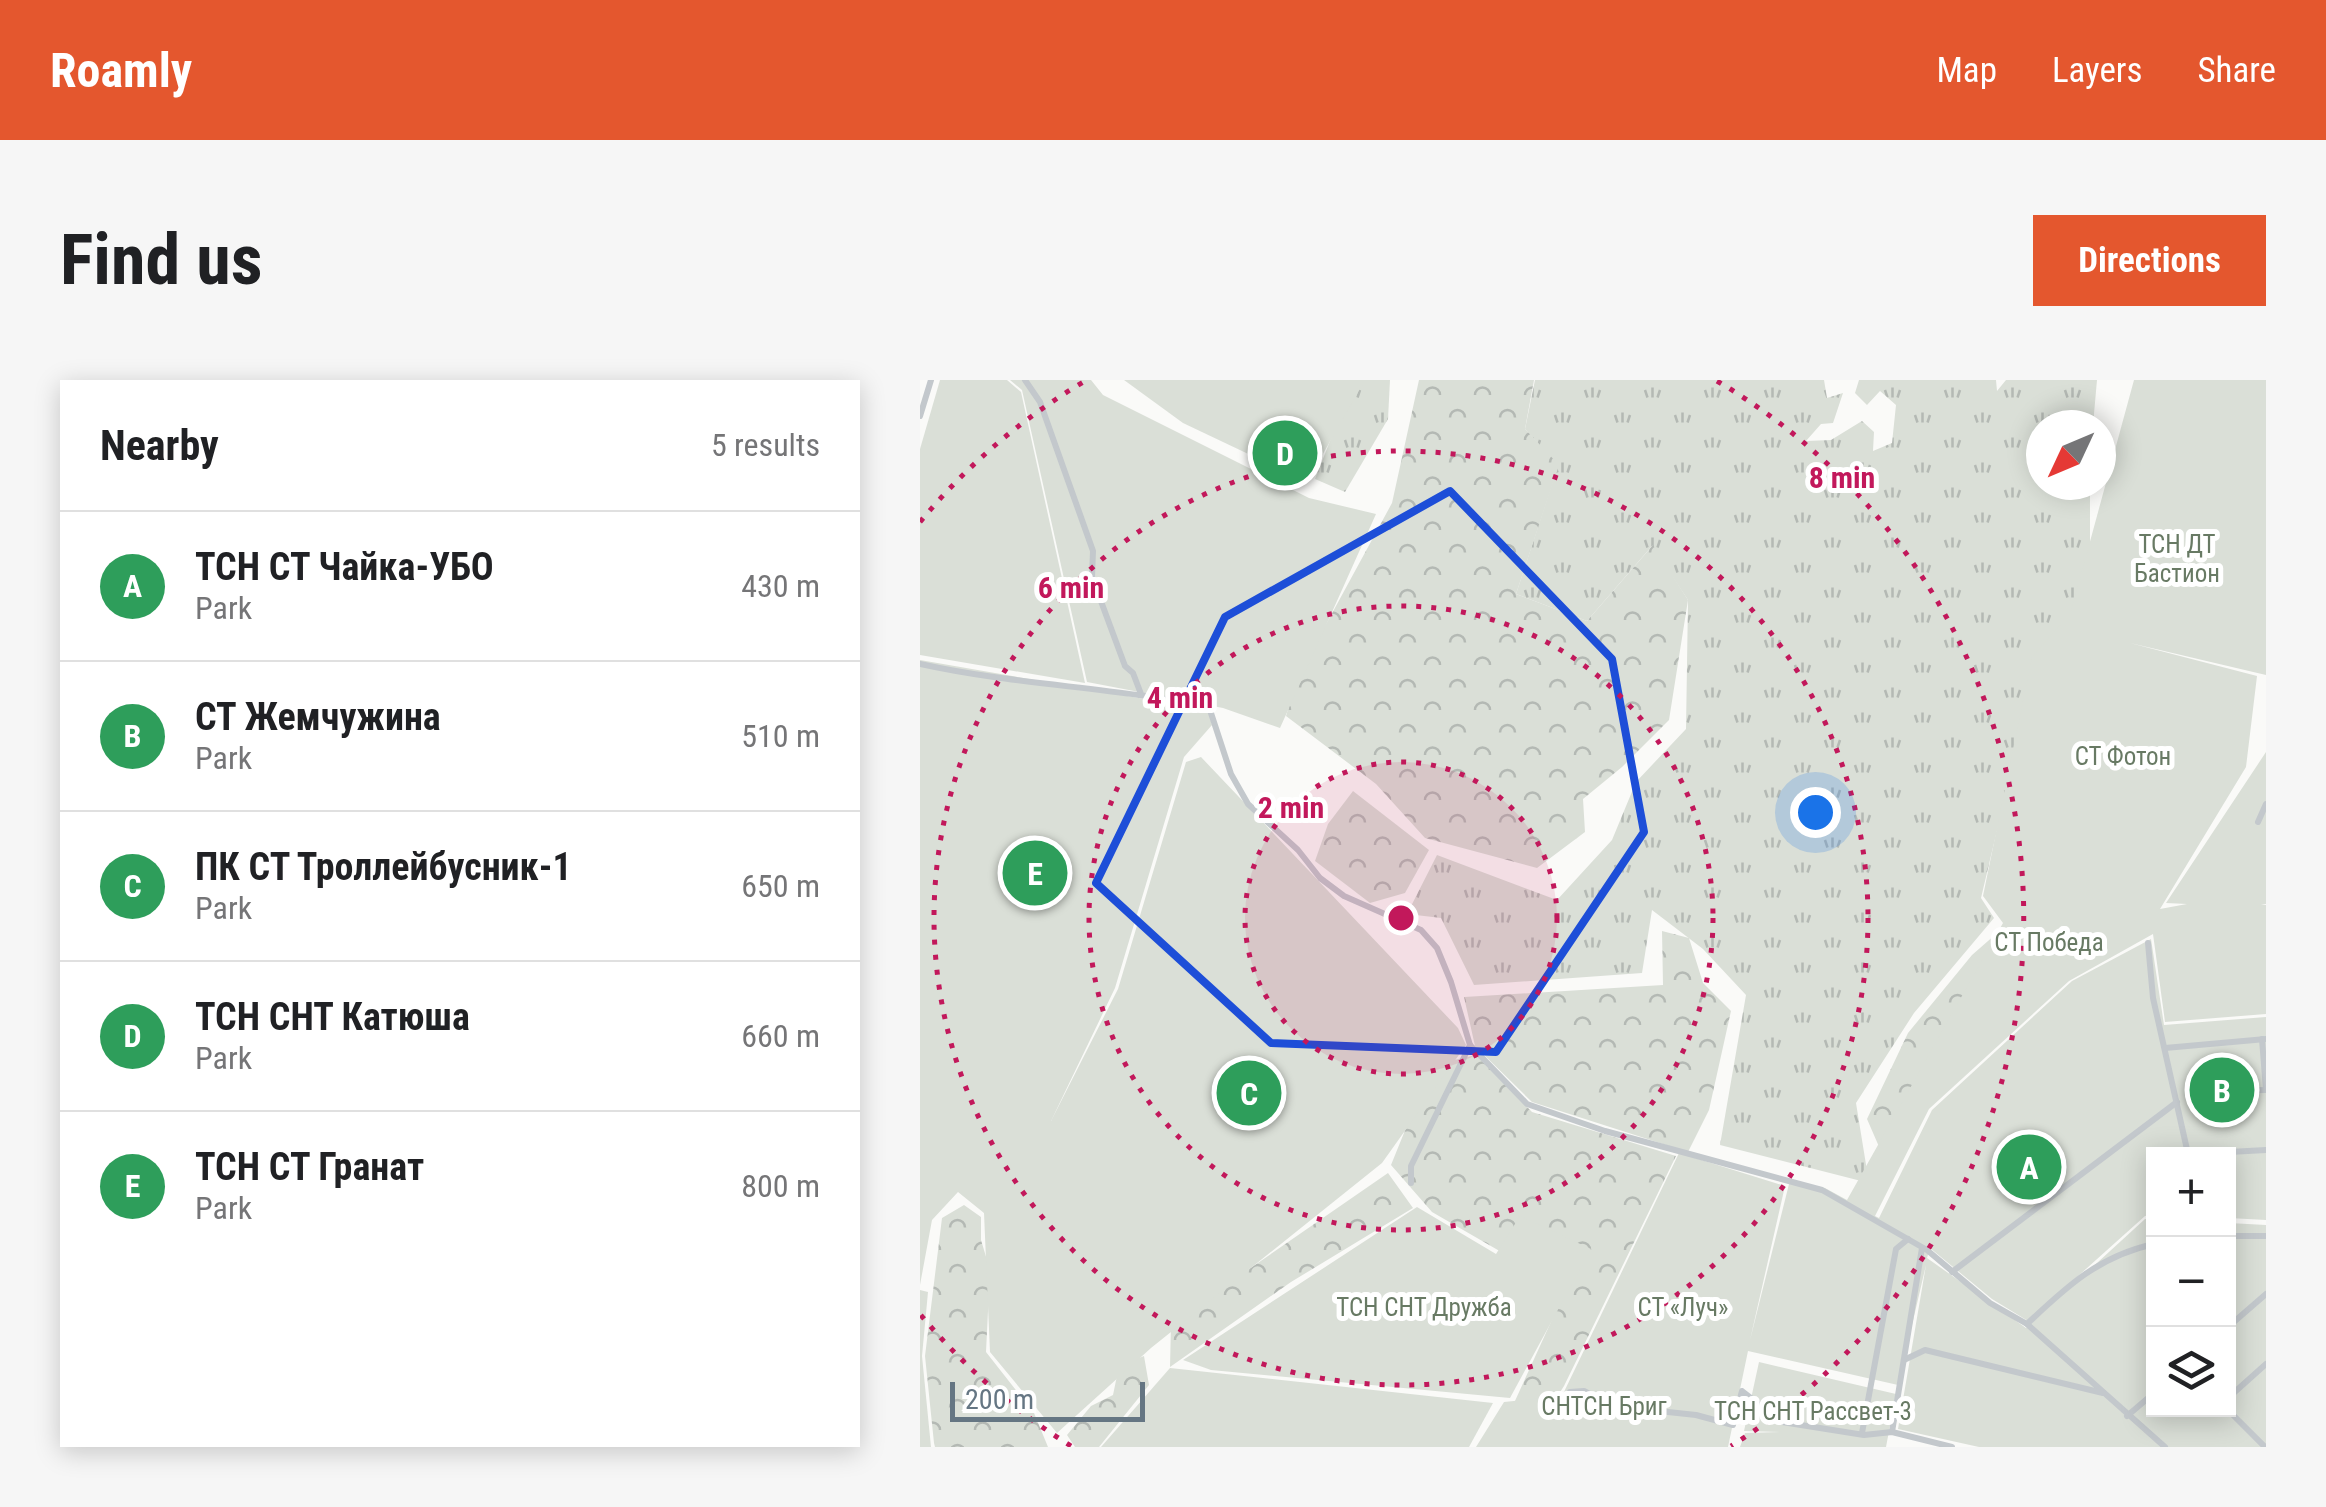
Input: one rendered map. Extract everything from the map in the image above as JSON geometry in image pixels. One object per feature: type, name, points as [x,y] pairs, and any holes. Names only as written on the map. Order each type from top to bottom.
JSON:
[{"type":"street","points":[[920,416],[931,380]]},
{"type":"street","points":[[1024,380],[1040,402],[1093,551],[1092,576],[1125,666],[1133,673],[1141,694]]},
{"type":"street","points":[[920,664],[972,676],[1141,694],[1209,708],[1231,774],[1248,804],[1298,850],[1320,878],[1344,896],[1421,930],[1444,965],[1470,1045],[1527,1104],[1822,1190],[1922,1248],[2003,1312],[2026,1324],[2165,1447]]},
{"type":"street","points":[[2258,822],[2266,804]]},
{"type":"street","points":[[2148,943],[2165,1048],[2188,1147]]},
{"type":"street","points":[[2165,1048],[2264,1040],[2266,1090],[2214,1091]]},
{"type":"street","points":[[1411,1184],[1411,1166],[1470,1045]]},
{"type":"street","points":[[1952,1272],[2177,1102]]},
{"type":"street","points":[[2236,1152],[2266,1150]]},
{"type":"street","points":[[2236,1236],[2266,1236]]},
{"type":"street","points":[[1862,1433],[1896,1249],[1908,1239]]},
{"type":"street","points":[[2026,1324],[2082,1272],[2130,1249],[2146,1246]]},
{"type":"street","points":[[1892,1432],[1922,1248]]},
{"type":"street","points":[[2236,1320],[2266,1294]]},
{"type":"street","points":[[1904,1360],[1925,1350],[2104,1393]]},
{"type":"street","points":[[2236,1391],[2266,1364]]},
{"type":"street","points":[[1570,1392],[1584,1391],[1612,1406],[1696,1416],[1733,1425],[1742,1391],[1782,1422],[1862,1433],[1892,1432],[1952,1447]]},
{"type":"street","points":[[2127,1416],[2146,1400]]},
{"type":"street","points":[[2235,1417],[2265,1447]]},
{"type":"highlighted area","points":[[1450,491],[1612,659],[1644,832],[1496,1052],[1271,1043],[1096,883],[1225,617]]},
{"type":"green space","points":[[940,380],[1007,380],[1021,392],[1085,683],[920,655],[920,449]]},
{"type":"green space","points":[[1010,380],[1091,380],[1103,395],[1309,498],[1376,514],[1280,728],[1223,708],[1087,682],[1022,390]]},
{"type":"green space","points":[[1124,380],[1365,380],[1307,482],[1183,423]]},
{"type":"green space","points":[[1354,380],[1390,380],[1388,419],[1345,492],[1315,479]]},
{"type":"green space","points":[[1419,380],[1534,380],[1525,429],[1559,465],[1516,594],[1587,621],[1653,545],[1688,600],[1669,720],[1583,799],[1585,832],[1537,868],[1425,838],[1376,784],[1286,716],[1299,674],[1392,503]]},
{"type":"green space","points":[[1535,380],[1824,380],[1827,398],[1843,393],[1833,423],[1821,424],[1806,441],[1831,440],[1862,421],[1874,432],[1873,451],[1892,443],[1896,405],[1880,391],[1867,405],[1855,393],[1859,380],[1996,380],[1997,391],[2006,380],[2097,380],[2094,410],[2026,410],[2026,500],[2090,500],[2090,715],[2003,805],[1981,898],[1994,918],[1914,1013],[1856,1103],[1869,1183],[1720,1145],[1746,995],[1703,949],[1652,910],[1642,973],[1474,985],[1441,918],[1407,914],[1437,855],[1557,900],[1612,840],[1636,782],[1686,729],[1688,600],[1652,546],[1587,621],[1516,594],[1558,466],[1525,429]]},
{"type":"green space","points":[[2134,380],[2266,380],[2266,675],[2130,643],[2257,676],[2246,767],[2160,909],[2187,904],[2166,903],[2266,752],[2266,904],[2261,904],[2266,905],[2266,1014],[2165,1022],[2153,934],[2069,981],[1929,1109],[1875,1216],[1879,1218],[1932,1110],[2072,981],[2151,939],[2164,1025],[2266,1017],[2266,1220],[2236,1218],[2236,1147],[2146,1147],[2146,1216],[2028,1321],[1992,1299],[1930,1248],[1927,1258],[2026,1328],[2146,1219],[2146,1417],[2236,1417],[2236,1223],[2266,1225],[2266,1447],[1979,1447],[1898,1429],[1926,1265],[1898,1385],[1748,1351],[1728,1447],[1476,1447],[1504,1402],[1562,1396],[1679,1153],[1785,1186],[1750,1340],[1790,1180],[1825,1188],[1847,1200],[2003,923],[1983,896],[2032,657],[2060,625],[2067,626],[2101,500],[2116,500],[2116,446]]},
{"type":"green space","points":[[920,660],[1208,710],[1212,725],[1184,757],[1115,988],[1051,1121],[1118,989],[1186,762],[1201,757],[1458,1028],[1466,1045],[1382,1163],[1151,1348],[1057,1433],[990,1352],[984,1213],[958,1192],[932,1220],[920,1285]]},
{"type":"green space","points":[[1353,791],[1429,850],[1405,893],[1370,903],[1315,861],[1328,824]]},
{"type":"green space","points":[[2037,898],[1956,1039],[1890,1172],[1867,1119],[1908,1033],[1972,955]]},
{"type":"green space","points":[[1662,931],[1689,938],[1703,983],[1731,1011],[1709,1110],[1688,1152],[1532,1102],[1475,1046],[1464,997],[1663,985]]},
{"type":"green space","points":[[1476,1055],[1532,1112],[1676,1156],[1564,1386],[1525,1447],[1494,1447],[1555,1313],[1503,1253],[1432,1212],[1391,1165],[1425,1081],[1445,1062]]},
{"type":"green space","points":[[1388,1173],[1413,1208],[1291,1282],[1170,1367],[1171,1323]]},
{"type":"green space","points":[[964,1205],[981,1217],[981,1240],[990,1270],[986,1352],[1034,1413],[1048,1447],[935,1447],[925,1356],[942,1218]]},
{"type":"green space","name":"ТСН СНТ Дружба","points":[[1417,1207],[1496,1254],[1520,1216],[1591,1249],[1510,1398],[1211,1370],[1183,1360]]},
{"type":"green space","points":[[920,1290],[928,1292],[922,1356],[931,1447],[920,1447]]},
{"type":"green space","points":[[1144,1356],[1149,1385],[1099,1447],[1075,1447],[1067,1435],[1091,1406],[1113,1395],[1119,1366]]},
{"type":"green space","name":"ТСН СНТ Рассвет-3","points":[[1759,1362],[1896,1394],[1886,1447],[1740,1447],[1745,1433],[1782,1432],[1744,1431]]},
{"type":"green space","points":[[1170,1368],[1493,1403],[1469,1447],[1101,1447]]},
{"type":"place","name":"ТСН СНТ Катюша","points":[[1285,453]]},
{"type":"place","name":"ТСН СТ Гранат","points":[[1035,873]]},
{"type":"place","name":"СТ Жемчужина","points":[[2222,1090]]},
{"type":"place","name":"ПК СТ Троллейбусник-1","points":[[1249,1093]]},
{"type":"place","name":"ТСН СТ Чайка-УБО","points":[[2029,1167]]},
{"type":"park label","name":"ТСН ДТ Бастион","points":[[2177,558]]},
{"type":"park label","name":"СТ Фотон","points":[[2123,756]]},
{"type":"park label","name":"СТ Победа","points":[[2049,942]]},
{"type":"park label","name":"СТ «Луч»","points":[[1683,1307]]},
{"type":"park label","name":"СНТСН Бриг","points":[[1604,1406]]}]
